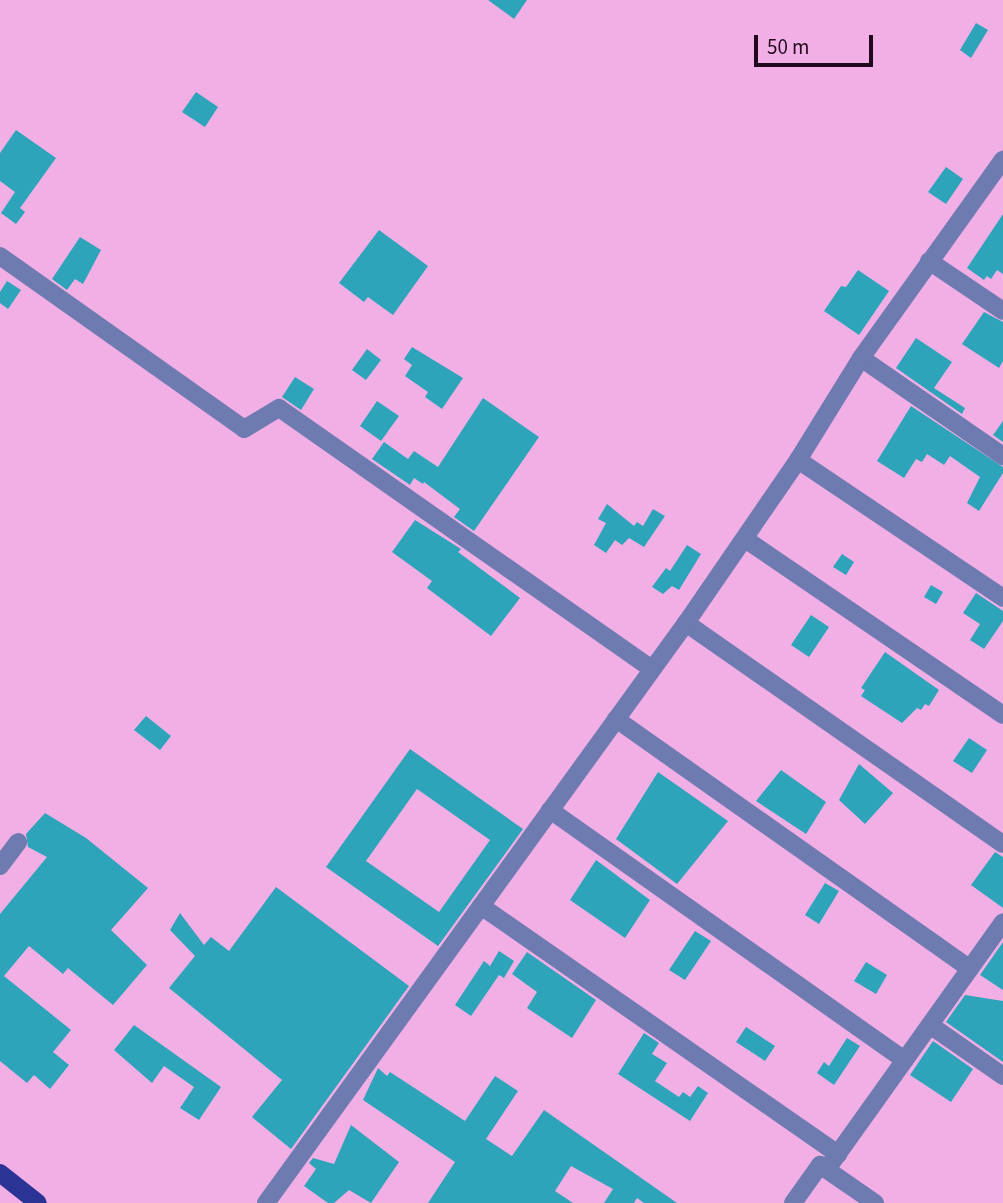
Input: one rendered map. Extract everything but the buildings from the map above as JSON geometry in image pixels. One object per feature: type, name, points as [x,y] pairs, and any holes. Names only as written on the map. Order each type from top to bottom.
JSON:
[{"type":"main road","points":[[0,1173],[38,1203]]},
{"type":"street","points":[[267,1203],[686,623],[798,460],[861,358],[1003,160]]},
{"type":"street","points":[[0,256],[244,429],[279,408],[652,669]]},
{"type":"street","points":[[929,261],[1003,311]]},
{"type":"street","points":[[861,358],[1003,456]]},
{"type":"street","points":[[798,460],[1003,598]]},
{"type":"street","points":[[745,539],[1003,715]]},
{"type":"street","points":[[686,623],[1003,844]]},
{"type":"street","points":[[616,719],[970,969]]},
{"type":"street","points":[[550,810],[905,1060]]},
{"type":"street","points":[[0,866],[18,842]]},
{"type":"street","points":[[481,906],[838,1154]]},
{"type":"street","points":[[827,1169],[1003,922]]},
{"type":"street","points":[[930,1025],[1003,1076]]},
{"type":"street","points":[[793,1203],[820,1165],[875,1203]]}]
